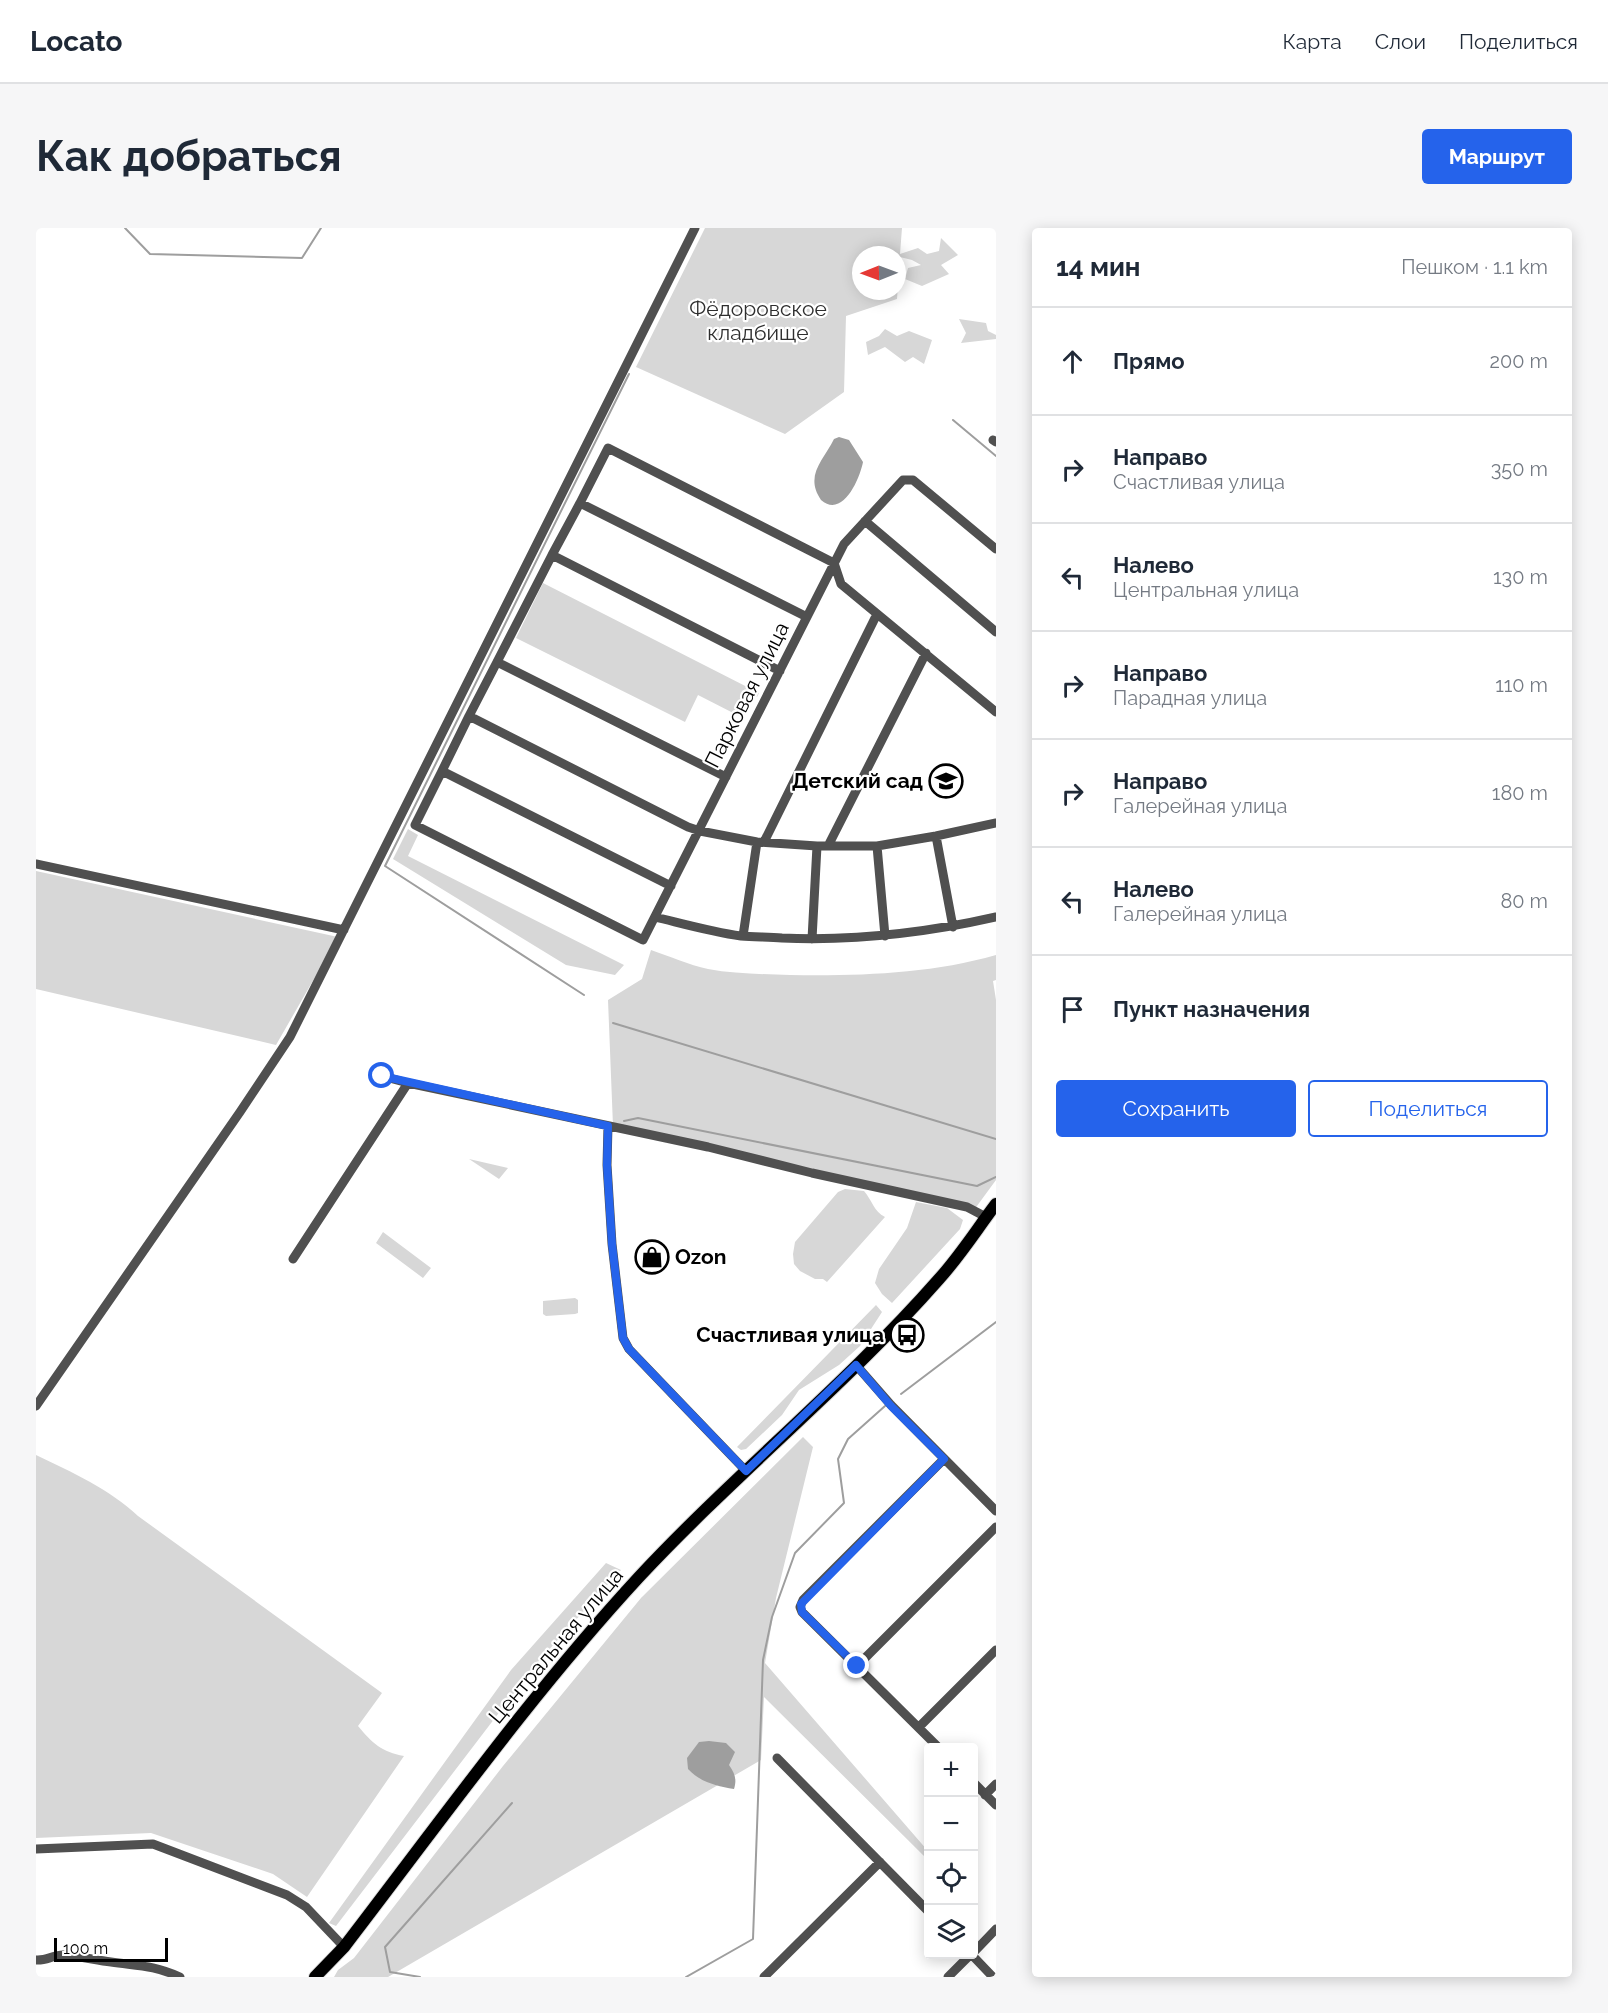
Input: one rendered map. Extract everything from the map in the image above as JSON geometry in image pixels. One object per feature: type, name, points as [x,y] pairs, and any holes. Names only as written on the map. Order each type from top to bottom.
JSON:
[{"type":"main road","name":"Центральная улица","points":[[315,1977],[344,1947],[540,1689],[640,1576],[896,1327],[942,1277],[996,1204]]},
{"type":"street","points":[[36,1406],[285,1045],[695,228]]},
{"type":"street","points":[[671,886],[442,771],[608,448],[834,563],[841,584],[996,712]]},
{"type":"street","name":"Парковая улица","points":[[442,771],[415,825],[644,940],[844,544],[903,480],[913,480],[996,549]]},
{"type":"street","points":[[580,503],[807,617]]},
{"type":"street","points":[[865,521],[996,632]]},
{"type":"street","points":[[552,555],[780,671]]},
{"type":"street","points":[[743,936],[760,842],[877,615]]},
{"type":"street","points":[[828,846],[926,653]]},
{"type":"street","points":[[496,662],[726,777]]},
{"type":"street","points":[[470,717],[700,831],[760,842],[817,846],[877,846],[996,825]]},
{"type":"street","points":[[936,836],[953,927]]},
{"type":"street","points":[[812,939],[817,846]]},
{"type":"street","points":[[877,846],[885,936]]},
{"type":"street","points":[[36,864],[344,930]]},
{"type":"street","points":[[655,917],[709,931],[743,936],[812,939],[885,936],[953,927],[996,917]]},
{"type":"street","points":[[382,1076],[708,1146],[812,1173],[966,1207],[986,1217]]},
{"type":"street","points":[[292,1259],[408,1083]]},
{"type":"street","points":[[608,1126],[607,1165],[612,1244],[623,1338],[629,1349],[746,1471]]},
{"type":"street","points":[[856,1365],[891,1406],[996,1511]]},
{"type":"street","points":[[934,1743],[802,1612],[801,1604],[944,1459]]},
{"type":"street","points":[[857,1666],[996,1527]]},
{"type":"street","points":[[920,1727],[996,1650]]},
{"type":"street","points":[[777,1758],[924,1907]]},
{"type":"street","points":[[985,1795],[996,1784]]},
{"type":"street","points":[[978,1787],[996,1806]]},
{"type":"street","points":[[36,1849],[136,1844],[161,1846],[275,1890],[297,1901],[306,1907],[344,1947]]},
{"type":"street","points":[[764,1977],[880,1862]]},
{"type":"street","points":[[978,1948],[996,1929]]},
{"type":"street","points":[[36,1960],[45,1961],[63,1955],[151,1966],[180,1977]]},
{"type":"street","points":[[948,1977],[967,1959]]},
{"type":"street","points":[[977,1959],[993,1977]]},
{"type":"green space","name":"Фёдоровское кладбище","points":[[705,228],[902,228],[901,246],[852,246],[852,300],[894,300],[846,316],[844,392],[785,434],[636,367]]},
{"type":"green space","name":"Фёдоровское кладбище","points":[[941,238],[958,255],[941,265],[949,274],[922,286],[906,279],[908,268],[921,265],[906,258],[906,252],[918,248],[927,254],[939,251]]},
{"type":"green space","points":[[959,319],[986,323],[988,331],[996,335],[996,339],[961,343],[966,333]]},
{"type":"green space","points":[[885,329],[897,336],[909,331],[932,340],[924,364],[913,357],[905,362],[885,347],[868,355],[866,342],[879,336]]},
{"type":"green space","points":[[543,583],[759,693],[757,697],[754,696],[743,718],[698,695],[685,722],[516,638]]},
{"type":"green space","points":[[408,829],[418,835],[408,856],[624,965],[615,975],[566,965],[393,859]]},
{"type":"green space","points":[[36,871],[338,937],[276,1045],[36,989]]},
{"type":"green space","points":[[651,950],[708,969],[738,973],[790,975],[842,975],[920,970],[996,955],[996,980],[993,981],[996,1000],[996,1180],[974,1210],[613,1126],[608,1000],[642,979]]},
{"type":"green space","points":[[469,1159],[508,1168],[499,1179]]},
{"type":"green space","points":[[845,1189],[864,1191],[876,1209],[885,1217],[827,1282],[823,1279],[815,1279],[800,1271],[794,1264],[795,1242],[838,1192]]},
{"type":"green space","points":[[916,1202],[947,1208],[963,1220],[960,1229],[892,1303],[875,1283],[879,1269],[907,1228]]},
{"type":"green space","points":[[383,1232],[431,1268],[423,1278],[376,1243]]},
{"type":"green space","points":[[575,1298],[578,1300],[578,1313],[546,1316],[543,1314],[543,1301]]},
{"type":"green space","points":[[876,1305],[882,1312],[860,1346],[839,1365],[799,1390],[782,1415],[746,1449],[741,1450],[737,1447]]},
{"type":"green space","points":[[803,1437],[813,1447],[776,1598],[765,1663],[924,1846],[924,1856],[764,1697],[761,1760],[388,1977],[334,1977],[338,1970],[354,1958],[503,1766],[641,1598]]},
{"type":"green space","points":[[36,1455],[115,1497],[382,1693],[358,1726],[378,1746],[404,1756],[307,1897],[273,1874],[151,1833],[36,1838]]},
{"type":"green space","points":[[606,1563],[621,1570],[537,1663],[336,1926],[329,1923],[511,1670]]},
{"type":"shaded area","points":[[839,437],[849,440],[863,462],[849,494],[843,501],[829,504],[821,500],[816,491],[815,475],[834,439]]},
{"type":"shaded area","points":[[699,1742],[726,1743],[735,1752],[729,1765],[735,1777],[734,1789],[709,1783],[688,1769],[687,1758]]},
{"type":"waterway","points":[[125,228],[150,254],[302,258],[321,228]]},
{"type":"waterway","points":[[584,995],[385,866],[629,374]]},
{"type":"waterway","points":[[953,420],[996,456]]},
{"type":"waterway","points":[[613,1023],[996,1139]]},
{"type":"waterway","points":[[624,1121],[638,1118],[977,1186],[996,1177]]},
{"type":"waterway","points":[[901,1394],[996,1322]]},
{"type":"waterway","points":[[686,1977],[753,1939],[763,1660],[772,1617],[795,1553],[844,1503],[838,1459],[848,1439],[885,1406]]},
{"type":"waterway","points":[[420,1977],[390,1972],[385,1947],[512,1803]]},
{"type":"place","name":"Детский сад","points":[[946,781]]},
{"type":"place","name":"Ozon","points":[[652,1257]]},
{"type":"place","name":"Счастливая улица","points":[[907,1335]]},
{"type":"route","points":[[382,1076],[608,1126],[607,1165],[612,1244],[623,1338],[629,1349],[746,1471],[856,1365],[891,1406],[944,1459],[803,1599],[800,1606],[802,1612],[857,1666]]}]
